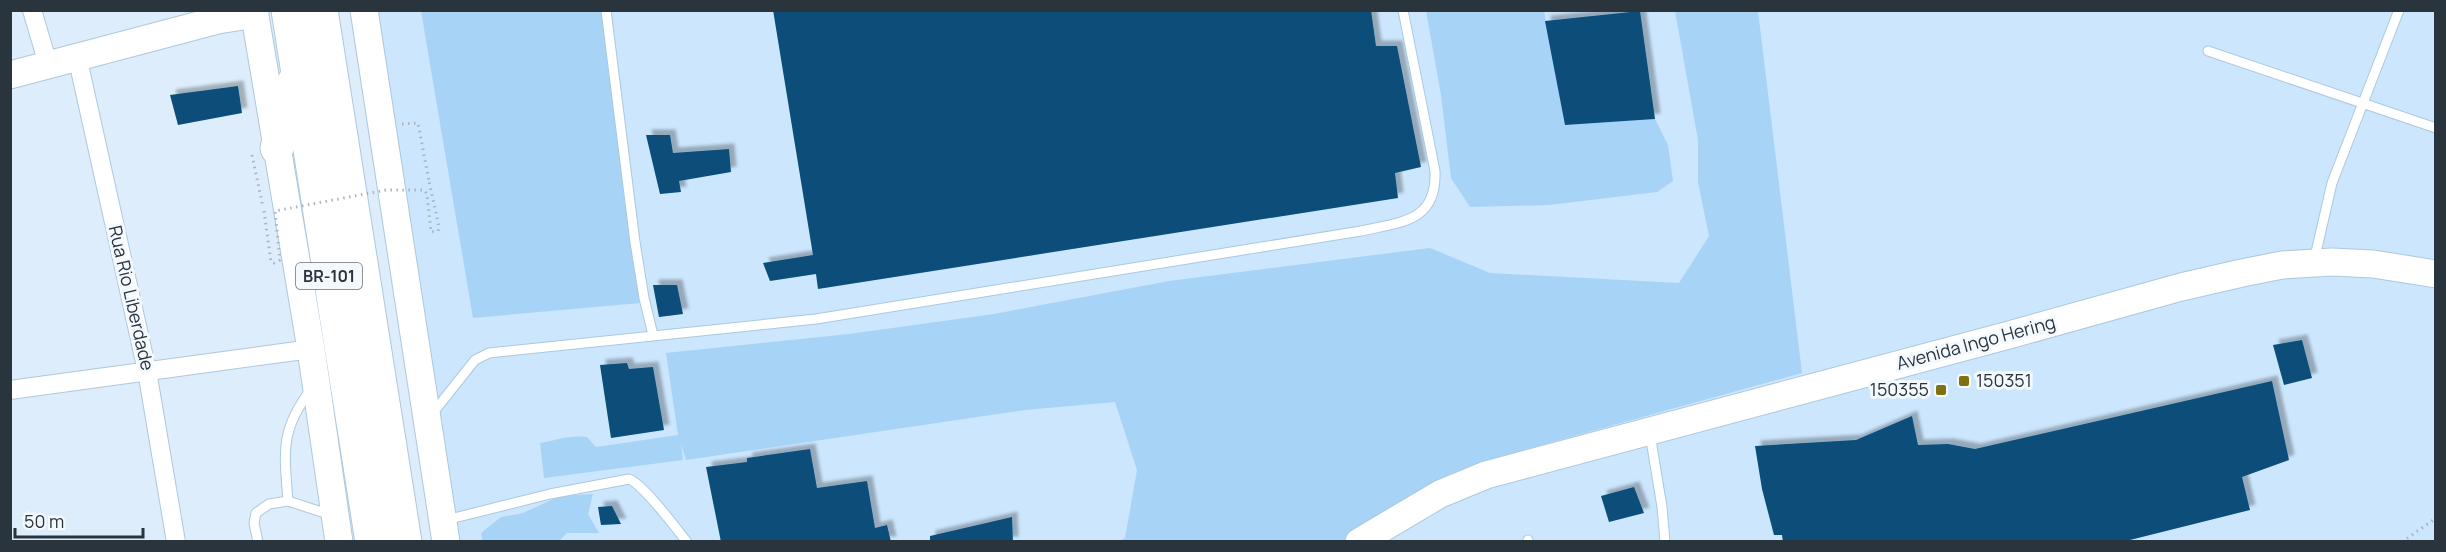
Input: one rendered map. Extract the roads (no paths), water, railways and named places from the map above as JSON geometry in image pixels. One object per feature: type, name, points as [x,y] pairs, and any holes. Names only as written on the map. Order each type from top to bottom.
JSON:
[{"type":"highway","name":"BR-101","points":[[288,10],[372,542]]},
{"type":"highway","name":"BR-101","points":[[321,10],[405,542]]},
{"type":"highway","points":[[277,148],[297,68]]},
{"type":"main road","points":[[364,10],[445,531]]},
{"type":"main road","points":[[10,75],[76,56],[255,12],[311,349],[336,529]]},
{"type":"main road","name":"Avenida Ingo Hering","points":[[1359,542],[1440,494],[1486,474],[2181,287],[2282,265],[2313,263],[2373,264],[2436,274]]},
{"type":"street","points":[[32,10],[48,64]]},
{"type":"street","name":"Rua Rio Liberdade","points":[[76,56],[147,370],[170,540]]},
{"type":"street","points":[[10,390],[311,349]]},
{"type":"lane","points":[[606,10],[635,242],[644,298],[653,335]]},
{"type":"lane","points":[[428,420],[481,356],[653,335],[816,319],[1361,231],[1407,221],[1421,213],[1430,204],[1436,188],[1435,171],[1402,10]]},
{"type":"lane","points":[[2313,263],[2332,183],[2399,10]]},
{"type":"lane","points":[[2208,51],[2436,128]]},
{"type":"lane","points":[[288,501],[285,452],[288,431],[293,413],[315,383]]},
{"type":"lane","points":[[1649,430],[1662,507],[1665,542]]},
{"type":"lane","points":[[445,531],[550,494],[629,479],[634,481],[651,499],[687,542]]},
{"type":"lane","points":[[258,542],[254,523],[256,513],[269,504],[288,501],[336,529]]},
{"type":"place","name":"150351","points":[[1964,381]]},
{"type":"place","name":"150355","points":[[1941,390]]}]
